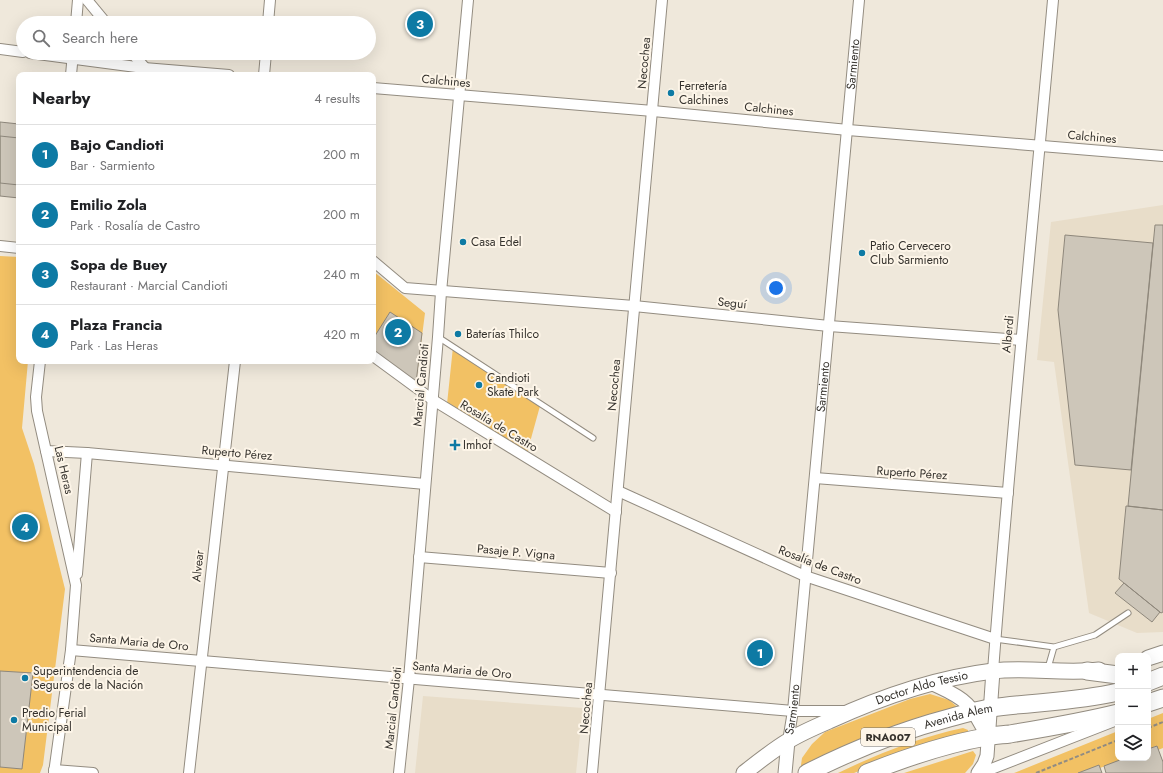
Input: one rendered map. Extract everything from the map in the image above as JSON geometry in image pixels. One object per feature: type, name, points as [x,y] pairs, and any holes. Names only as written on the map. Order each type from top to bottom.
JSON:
[{"type":"highway","points":[[1087,671],[1115,675]]},
{"type":"highway","name":"Avenida Alem","points":[[807,773],[871,743],[938,720],[991,708],[1094,697],[1115,693]]},
{"type":"highway","name":"Avenida Alem","points":[[867,773],[925,751],[988,736],[1004,735],[1065,725],[1115,714]]},
{"type":"main road","points":[[1151,657],[1163,654]]},
{"type":"main road","name":"Doctor Aldo Tessio","points":[[744,773],[788,741],[850,711],[930,683],[993,671],[1048,669],[1087,671],[1115,667]]},
{"type":"street","points":[[77,16],[78,0]]},
{"type":"street","points":[[87,0],[100,16]]},
{"type":"street","points":[[269,16],[270,0]]},
{"type":"street","name":"Marcial Candioti","points":[[399,773],[409,679],[426,484],[438,337],[440,292],[468,0]]},
{"type":"street","name":"Necochea","points":[[592,773],[662,0]]},
{"type":"street","name":"Sarmiento","points":[[785,773],[793,711],[859,0]]},
{"type":"street","name":"Alberdi","points":[[993,671],[1021,340],[1053,0]]},
{"type":"street","points":[[0,49],[16,51]]},
{"type":"street","points":[[70,72],[72,60]]},
{"type":"street","points":[[97,60],[144,68],[193,72]]},
{"type":"street","points":[[138,60],[149,72]]},
{"type":"street","points":[[264,72],[265,60]]},
{"type":"street","name":"Calchines","points":[[376,88],[1163,156]]},
{"type":"street","points":[[0,246],[16,248]]},
{"type":"street","name":"Seguí","points":[[376,264],[405,288],[440,292],[634,306],[829,326],[1021,340]]},
{"type":"street","name":"Rosalía de Castro","points":[[376,358],[433,400],[616,512]]},
{"type":"street","name":"Las Heras","points":[[40,364],[36,397],[37,412],[76,585]]},
{"type":"street","name":"Alvear","points":[[189,773],[222,465],[235,364]]},
{"type":"street","name":"Ruperto Pérez","points":[[46,451],[87,453],[426,484]]},
{"type":"street","name":"Las Heras","points":[[54,772],[71,650],[87,453]]},
{"type":"street","name":"Ruperto Pérez","points":[[815,478],[1008,493]]},
{"type":"street","name":"Rosalía de Castro","points":[[618,491],[805,576],[995,639]]},
{"type":"street","name":"Pasaje P. Vigna","points":[[419,557],[611,573]]},
{"type":"street","name":"Santa Maria de Oro","points":[[71,650],[793,711],[850,711]]},
{"type":"street","points":[[980,773],[987,756],[993,671]]},
{"type":"street","points":[[930,683],[957,696],[967,704],[988,736]]},
{"type":"street","points":[[980,773],[1115,721]]},
{"type":"street","points":[[54,772],[93,773]]},
{"type":"lane","points":[[438,337],[593,438]]},
{"type":"lane","points":[[995,639],[1054,647],[1096,635],[1128,613]]},
{"type":"lane","points":[[1048,669],[1054,647]]},
{"type":"path","points":[[1151,727],[1163,722]]},
{"type":"path","points":[[1036,773],[1115,741]]},
{"type":"shaded area","points":[[1163,205],[1163,632],[1137,633],[1089,613],[1054,362],[1037,360],[1051,222]]},
{"type":"shaded area","points":[[0,256],[16,257],[16,364],[28,364],[22,428],[34,464],[65,589],[43,765],[40,773],[0,773]]},
{"type":"shaded area","points":[[376,273],[425,313],[416,383],[376,353]]},
{"type":"shaded area","name":"Candioti Skate Park","points":[[453,347],[540,406],[527,453],[447,404]]},
{"type":"shaded area","points":[[930,694],[949,700],[961,710],[800,772],[802,758],[812,744],[825,732],[910,699]]},
{"type":"shaded area","points":[[423,696],[583,708],[576,773],[415,773]]},
{"type":"shaded area","points":[[1163,713],[1163,748],[1158,750],[1156,746],[1151,748],[1151,718]]},
{"type":"shaded area","points":[[963,728],[968,730],[968,733],[893,757],[854,773],[838,773],[899,747],[931,736]]},
{"type":"shaded area","points":[[1115,732],[1115,761],[1118,761],[1087,773],[1014,773]]},
{"type":"shaded area","points":[[973,751],[976,755],[973,764],[965,773],[904,773]]},
{"type":"building","points":[[0,122],[16,124],[16,198],[0,196]]},
{"type":"building","points":[[0,136],[16,138],[16,185],[0,183]]},
{"type":"building","points":[[1155,225],[1163,225],[1163,510],[1128,506]]},
{"type":"building","points":[[1065,235],[1153,243],[1131,470],[1075,465],[1058,310]]},
{"type":"building","points":[[390,312],[422,333],[416,383],[376,352],[376,334]]},
{"type":"building","points":[[1126,506],[1163,510],[1163,612],[1161,613],[1119,579]]},
{"type":"building","points":[[1124,583],[1160,612],[1152,622],[1115,593]]},
{"type":"building","name":"Predio Ferial Municipal","points":[[0,671],[33,673],[22,769],[0,767]]},
{"type":"building","points":[[1157,746],[1163,762],[1163,773],[1106,773],[1104,766],[1117,761],[1151,761],[1151,748]]},
{"type":"building","points":[[1099,765],[1102,773],[1078,773]]},
{"type":"place","name":"Sopa de Buey","points":[[420,24]]},
{"type":"place","name":"Ferretería Calchines","points":[[671,93]]},
{"type":"place","name":"Casa Edel","points":[[463,242]]},
{"type":"place","name":"Patio Cervecero Club Sarmiento","points":[[862,253]]},
{"type":"place","name":"Emilio Zola","points":[[398,332]]},
{"type":"place","name":"Baterías Thilco","points":[[458,334]]},
{"type":"place","name":"Candioti Skate Park","points":[[479,385]]},
{"type":"place","name":"Imhof","points":[[455,445]]},
{"type":"place","name":"Plaza Francia","points":[[25,527]]},
{"type":"place","name":"Bajo Candioti","points":[[760,653]]},
{"type":"place","name":"Superintendencia de Seguros de la Nación","points":[[25,678]]},
{"type":"place","name":"Predio Ferial Municipal","points":[[14,720]]}]
